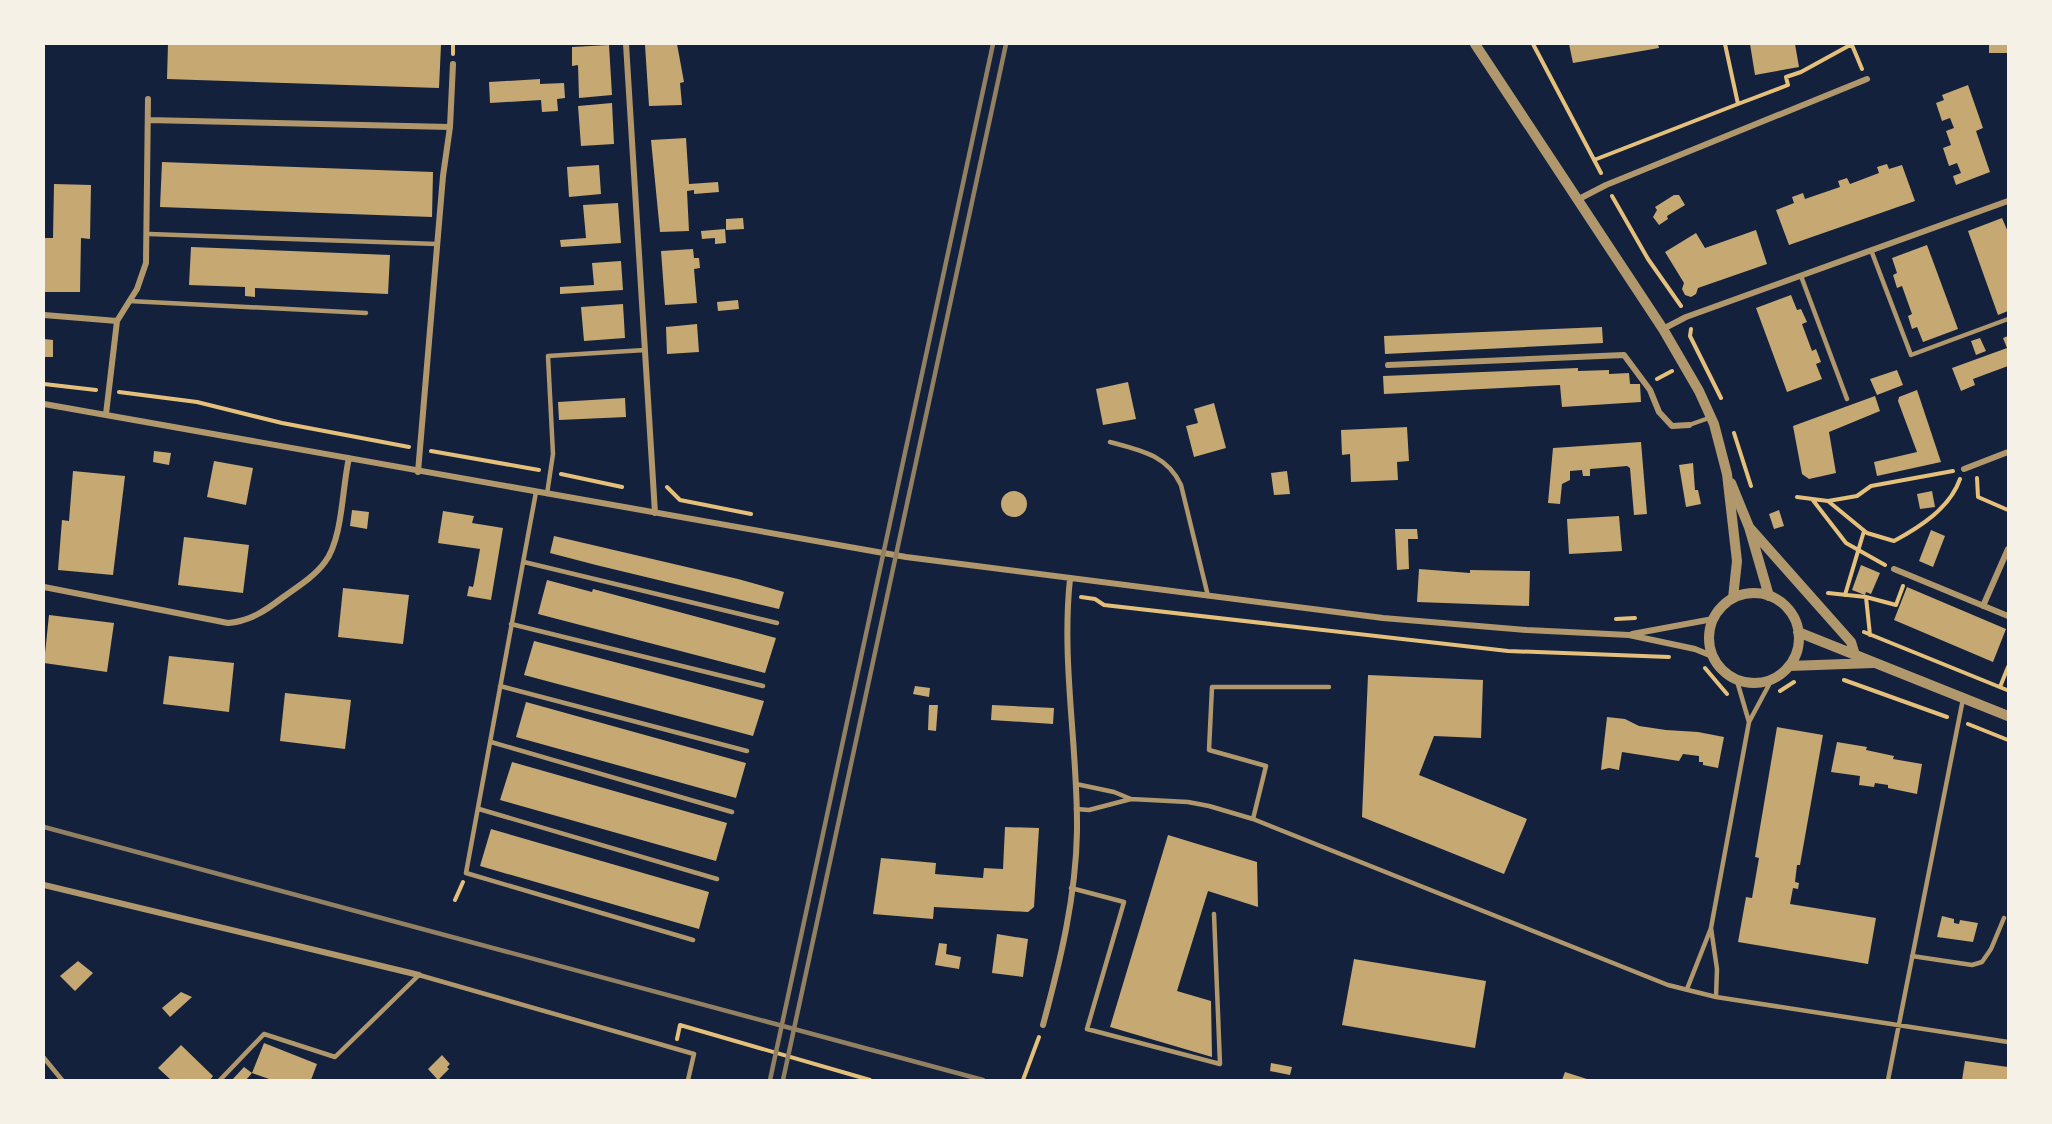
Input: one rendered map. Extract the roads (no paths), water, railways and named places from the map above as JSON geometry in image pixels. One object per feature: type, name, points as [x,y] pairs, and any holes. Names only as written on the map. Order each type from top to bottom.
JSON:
[{"type":"street","points":[[626,44],[655,513]]},
{"type":"street","points":[[1475,44],[1693,378],[1711,417],[1727,474],[1749,527],[1769,596]]},
{"type":"street","points":[[418,472],[437,244],[450,127],[453,64]]},
{"type":"street","points":[[1577,200],[1606,185],[1867,79]]},
{"type":"street","points":[[106,414],[117,321],[137,289],[146,263],[149,234],[148,99]]},
{"type":"street","points":[[147,120],[450,127]]},
{"type":"street","points":[[1663,329],[1686,317],[2008,201]]},
{"type":"street","points":[[44,315],[117,321]]},
{"type":"street","points":[[1388,365],[1624,355],[1650,390],[1659,412],[1672,426],[1689,425]]},
{"type":"street","points":[[44,404],[906,557],[1383,618],[1527,630],[1629,635],[1695,649],[1712,656]]},
{"type":"street","points":[[1964,469],[2008,452]]},
{"type":"street","points":[[44,587],[228,623],[244,622],[308,579],[328,557],[335,536],[349,458]]},
{"type":"street","points":[[1727,474],[1737,561],[1733,598]]},
{"type":"street","points":[[1749,527],[1851,642],[1855,655]]},
{"type":"street","points":[[1983,606],[2008,549]]},
{"type":"street","points":[[1894,569],[2008,616]]},
{"type":"street","points":[[1043,1025],[1063,952],[1071,888],[1076,809],[1067,654],[1070,579]]},
{"type":"street","points":[[1747,594],[1769,596],[1786,607],[1794,618],[1798,632],[1797,650],[1790,666],[1771,681],[1750,684],[1737,681],[1722,671],[1712,656],[1708,634],[1713,619],[1719,609],[1733,598],[1747,594]]},
{"type":"street","points":[[1629,635],[1713,619]]},
{"type":"street","points":[[1798,632],[2007,712]]},
{"type":"street","points":[[1790,666],[1849,666],[1878,662]]},
{"type":"street","points":[[44,885],[419,975]]},
{"type":"lane","points":[[149,234],[437,244]]},
{"type":"lane","points":[[1871,250],[1911,355],[2008,320]]},
{"type":"lane","points":[[1800,276],[1847,399]]},
{"type":"lane","points":[[129,301],[366,313]]},
{"type":"lane","points":[[547,494],[553,454],[548,356],[645,350]]},
{"type":"lane","points":[[1689,425],[1711,417]]},
{"type":"lane","points":[[1110,442],[1149,453],[1168,464],[1176,474],[1181,485],[1208,596]]},
{"type":"lane","points":[[536,492],[466,873],[693,940]]},
{"type":"lane","points":[[524,562],[777,623]]},
{"type":"lane","points":[[511,624],[763,686]]},
{"type":"lane","points":[[1737,681],[1749,722]]},
{"type":"lane","points":[[1686,989],[1711,928],[1749,722],[1771,681]]},
{"type":"lane","points":[[500,686],[747,751]]},
{"type":"lane","points":[[1253,819],[1266,766],[1209,750],[1212,687],[1329,687]]},
{"type":"lane","points":[[1888,1080],[1963,697]]},
{"type":"lane","points":[[491,742],[732,812]]},
{"type":"lane","points":[[1076,784],[1114,792],[1131,799]]},
{"type":"lane","points":[[1076,809],[1096,809],[1131,799],[1188,802],[1253,819],[1668,985],[1716,997],[2008,1041]]},
{"type":"lane","points":[[479,809],[717,879]]},
{"type":"lane","points":[[1071,888],[1124,902],[1087,1029],[1220,1064],[1214,914]]},
{"type":"lane","points":[[1912,956],[1972,965],[1982,962],[1991,950],[2004,918]]},
{"type":"lane","points":[[1711,928],[1717,969],[1716,997]]},
{"type":"lane","points":[[220,1080],[264,1035],[335,1057],[419,975],[694,1054],[688,1080]]},
{"type":"lane","points":[[44,1058],[62,1080]]},
{"type":"railway","points":[[770,1080],[993,44]]},
{"type":"railway","points":[[783,1080],[1006,44]]},
{"type":"railway","points":[[44,827],[983,1080]]}]
